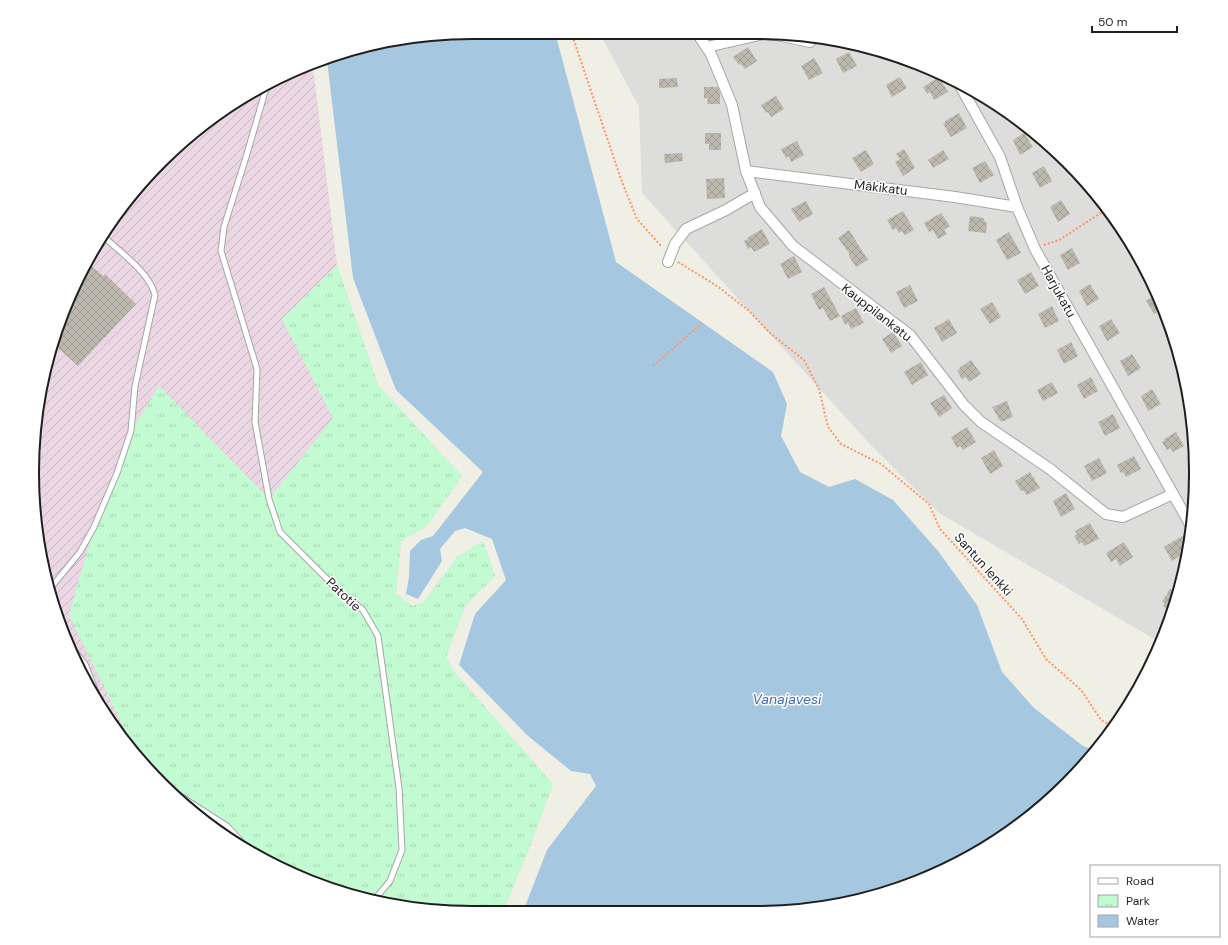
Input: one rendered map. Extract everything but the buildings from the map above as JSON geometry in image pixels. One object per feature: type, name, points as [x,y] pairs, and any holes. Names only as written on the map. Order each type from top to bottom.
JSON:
[{"type":"street","name":"Kauppilankatu","points":[[701,39],[711,54],[732,106],[746,171],[760,207],[793,246],[910,335],[964,405],[981,422],[1050,469],[1106,514],[1123,517],[1173,494]]},
{"type":"street","points":[[707,47],[741,39]]},
{"type":"street","name":"Harjukatu","points":[[964,93],[1000,157],[1017,206],[1035,249],[1173,494]]},
{"type":"street","name":"Mäkikatu","points":[[746,171],[1017,206]]},
{"type":"street","points":[[668,262],[675,244],[686,229],[726,210],[755,193]]},
{"type":"street","points":[[1173,494],[1186,518]]},
{"type":"lane","name":"Patotie","points":[[265,92],[224,227],[221,250],[257,369],[255,422],[269,499],[280,532],[339,590],[363,610],[378,636],[399,788],[402,850],[390,881],[378,895]]},
{"type":"lane","points":[[54,584],[80,552],[94,527],[117,473],[131,431],[135,386],[155,295],[153,288],[142,272],[107,240]]},
{"type":"lane","points":[[83,661],[88,672]]},
{"type":"lane","points":[[200,809],[227,826],[235,835]]},
{"type":"path","points":[[1035,249],[1059,240],[1102,212]]},
{"type":"path","points":[[653,366],[702,323]]},
{"type":"path","name":"Santun lenkki","points":[[828,427],[841,444],[881,464],[929,504],[940,529],[1022,619],[1046,659],[1081,690],[1101,720],[1108,724]]},
{"type":"shaded area","points":[[603,39],[756,39],[812,43],[840,47],[895,62],[947,84],[996,112],[1041,147],[1062,166],[1099,209],[1131,256],[1156,307],[1166,333],[1181,388],[1188,444],[1188,501],[1181,557],[1166,612],[1155,640],[939,513],[868,442],[642,193],[639,107]]},
{"type":"shaded area","points":[[313,70],[337,265],[378,385],[462,476],[427,526],[401,541],[396,594],[412,606],[423,603],[457,557],[483,541],[495,576],[465,606],[446,657],[455,673],[553,784],[531,844],[505,906],[444,905],[388,898],[333,883],[307,873],[256,848],[232,833],[187,798],[166,779],[129,736],[97,689],[84,664],[62,612],[54,585],[47,557],[40,501],[40,444],[47,388],[54,360],[62,333],[84,281],[112,232],[147,187],[166,166],[209,129],[232,112],[256,97]]},
{"type":"green space","points":[[337,265],[378,385],[462,476],[427,526],[401,541],[396,594],[412,606],[423,603],[457,557],[483,541],[495,576],[465,606],[446,657],[455,673],[553,784],[531,844],[505,906],[444,905],[388,898],[360,891],[307,873],[256,848],[232,833],[227,826],[200,809],[166,779],[129,736],[69,615],[94,527],[131,431],[159,386],[269,499],[333,418],[282,319]]},
{"type":"water","name":"Vanajavesi","points":[[472,39],[557,39],[616,262],[773,372],[787,404],[781,436],[800,472],[829,487],[855,479],[893,500],[938,551],[977,605],[1002,672],[1034,708],[1083,746],[1089,748],[1062,779],[1019,816],[996,833],[972,848],[921,873],[868,891],[840,898],[784,905],[525,906],[547,850],[596,786],[590,774],[571,771],[527,735],[459,665],[475,614],[506,580],[492,539],[465,528],[455,531],[440,549],[442,561],[418,599],[406,594],[409,577],[410,551],[421,540],[433,536],[483,472],[396,390],[353,278],[327,64],[388,47],[416,43]]}]
